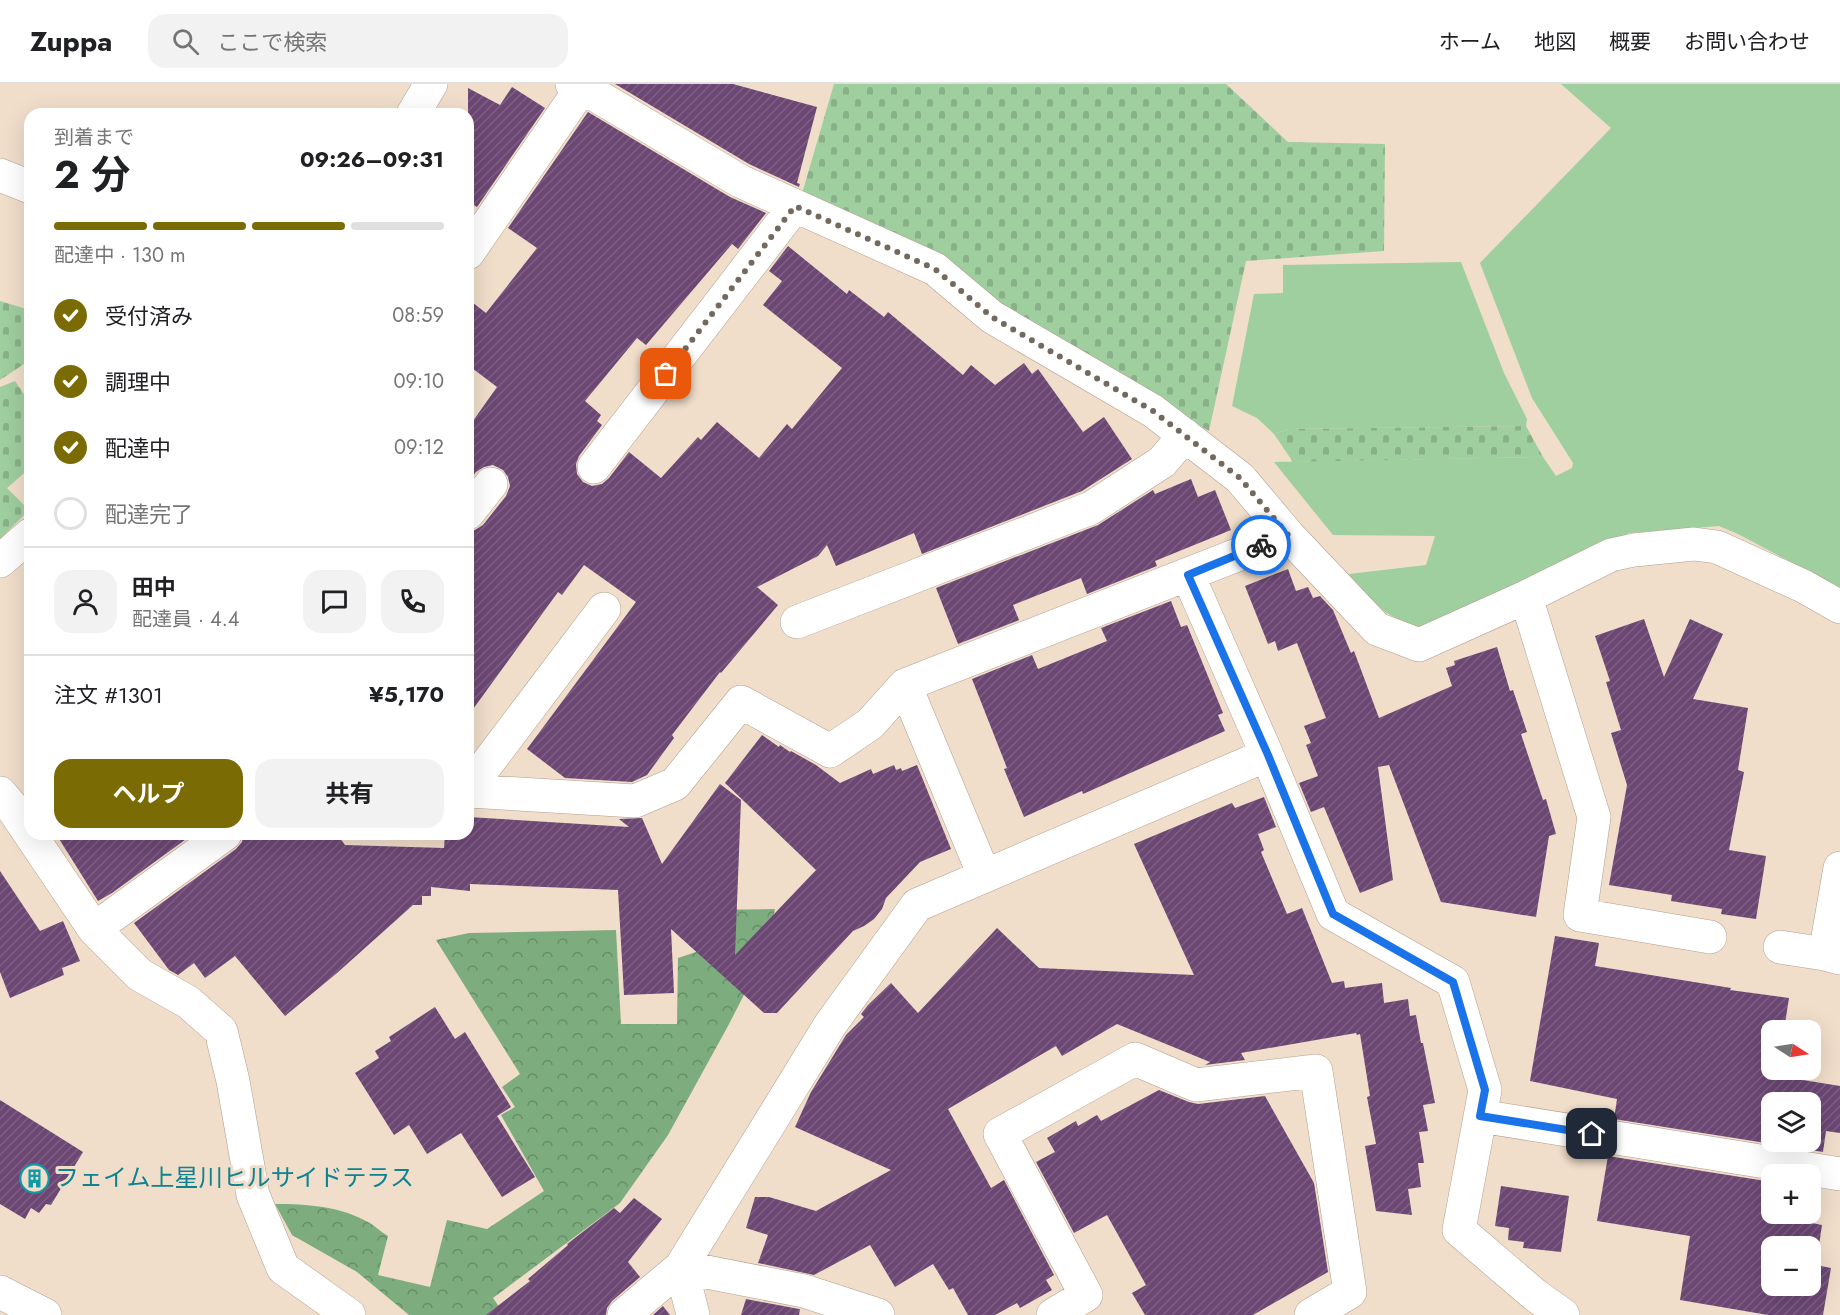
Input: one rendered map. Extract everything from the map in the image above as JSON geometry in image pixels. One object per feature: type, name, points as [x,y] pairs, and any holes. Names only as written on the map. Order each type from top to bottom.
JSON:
[{"type":"street","points":[[417,108],[431,84]]},
{"type":"street","points":[[474,244],[577,85],[740,181],[935,269],[992,317],[1153,411],[1240,478],[1288,535],[1377,629],[1419,645],[1526,597],[1611,555],[1634,550],[1694,544],[1717,547],[1803,586],[1840,607]]},
{"type":"street","points":[[0,175],[24,185]]},
{"type":"street","points":[[594,467],[795,206]]},
{"type":"street","points":[[797,621],[1091,508],[1162,462],[1185,435]]},
{"type":"street","points":[[474,505],[491,484]]},
{"type":"street","points":[[474,790],[635,801],[675,784],[741,702],[830,751],[870,724],[905,685],[1288,535]]},
{"type":"street","points":[[0,561],[24,540]]},
{"type":"street","points":[[1188,575],[1268,755],[1333,914],[1453,982],[1485,1090],[1459,1230],[1533,1305],[1563,1315]]},
{"type":"street","points":[[1526,597],[1594,817],[1580,915],[1710,937]]},
{"type":"street","points":[[474,782],[604,609]]},
{"type":"street","points":[[905,685],[984,875]]},
{"type":"street","points":[[624,1315],[681,1267],[830,1025],[917,904],[1268,755]]},
{"type":"street","points":[[0,793],[24,825]]},
{"type":"street","points":[[34,840],[94,929],[140,975],[188,1002],[221,1031],[233,1081],[253,1195],[284,1268],[350,1315]]},
{"type":"street","points":[[94,929],[217,840]]},
{"type":"street","points":[[1780,947],[1833,956],[1840,868]]},
{"type":"street","points":[[1053,1315],[1086,1295],[1000,1134],[1135,1059],[1196,1085],[1316,1071],[1350,1292],[1311,1315]]},
{"type":"street","points":[[1480,1116],[1840,1174]]},
{"type":"street","points":[[681,1267],[693,1315]]},
{"type":"street","points":[[681,1267],[804,1291],[878,1315]]},
{"type":"street","points":[[0,1292],[45,1315]]},
{"type":"green space","points":[[834,84],[1226,84],[1288,142],[1385,144],[1384,251],[1246,261],[1209,431],[801,197]]},
{"type":"green space","points":[[1561,84],[1840,84],[1840,588],[1719,526],[1629,533],[1422,633],[1385,612],[1349,574],[1426,565],[1435,536],[1333,535],[1274,462],[1543,457],[1556,476],[1572,468],[1573,463],[1532,398],[1480,263],[1611,128]]},
{"type":"green space","points":[[1461,262],[1504,373],[1527,419],[1526,426],[1289,429],[1274,434],[1257,418],[1232,406],[1254,294],[1283,293],[1283,265]]},
{"type":"green space","points":[[0,301],[24,308],[24,364],[0,380]]},
{"type":"green space","points":[[15,381],[24,394],[24,473],[7,488],[24,505],[24,515],[0,539],[0,387]]},
{"type":"green space","points":[[1526,426],[1543,457],[1293,462],[1274,434],[1289,429]]},
{"type":"green space","points":[[775,909],[766,952],[668,1135],[620,1203],[493,1298],[505,1315],[409,1315],[357,1272],[292,1235],[275,1204],[323,1207],[346,1212],[371,1224],[388,1236],[378,1275],[430,1287],[447,1220],[487,1229],[544,1191],[501,1115],[515,1107],[502,1087],[520,1074],[436,940],[469,933],[616,930],[621,1024],[677,1024],[678,958],[696,952],[704,919],[703,910]]},
{"type":"building","points":[[615,84],[733,84],[817,107],[797,183],[800,184],[799,187],[749,164]]},
{"type":"building","points":[[512,87],[545,108],[477,207],[474,205],[474,108],[468,108],[468,88],[500,105]]},
{"type":"building","points":[[588,112],[730,197],[766,213],[738,249],[732,244],[646,345],[637,338],[585,401],[601,415],[597,421],[602,425],[579,456],[576,464],[577,474],[583,482],[592,486],[602,484],[609,478],[629,452],[661,478],[698,437],[701,440],[717,422],[759,458],[787,424],[792,429],[842,368],[763,305],[782,281],[769,271],[788,246],[847,294],[849,290],[884,317],[888,312],[963,375],[971,365],[995,385],[1024,363],[1032,374],[1038,369],[1083,432],[1104,417],[1132,459],[1082,491],[922,554],[914,533],[836,566],[827,545],[818,556],[757,587],[778,605],[720,672],[672,735],[674,738],[647,775],[632,782],[565,778],[527,749],[636,602],[584,565],[562,595],[558,592],[474,708],[474,530],[483,525],[506,496],[510,486],[503,470],[493,465],[484,467],[474,475],[474,420],[497,387],[474,370],[474,304],[486,313],[537,248],[508,228]]},
{"type":"building","points":[[1191,479],[1198,497],[1215,490],[1231,530],[1155,561],[1157,566],[1087,594],[1081,578],[1013,605],[1019,620],[958,644],[936,588],[1098,525],[1153,490],[1155,494]]},
{"type":"building","points":[[1288,569],[1296,591],[1308,587],[1313,598],[1320,596],[1333,610],[1351,653],[1354,651],[1379,718],[1452,686],[1446,668],[1455,665],[1454,661],[1497,647],[1510,691],[1513,690],[1527,732],[1521,734],[1543,800],[1546,799],[1556,834],[1549,836],[1536,917],[1441,902],[1389,765],[1378,767],[1393,880],[1360,893],[1324,807],[1311,812],[1299,783],[1318,776],[1306,745],[1311,743],[1304,726],[1326,718],[1297,643],[1278,651],[1275,641],[1268,644],[1245,586]]},
{"type":"building","points":[[1171,601],[1181,627],[1187,625],[1223,713],[1218,715],[1225,731],[1083,794],[1082,791],[1024,817],[972,679],[1032,655],[1038,669],[1107,641],[1101,628]]},
{"type":"building","points":[[1644,619],[1664,677],[1690,619],[1723,634],[1693,699],[1748,708],[1738,770],[1744,772],[1729,850],[1766,856],[1756,919],[1721,914],[1722,909],[1671,901],[1672,895],[1609,885],[1627,785],[1611,733],[1621,730],[1606,682],[1610,681],[1595,636]]},
{"type":"building","points":[[762,735],[779,747],[780,745],[816,765],[840,783],[871,769],[873,774],[894,765],[896,770],[901,768],[902,771],[917,765],[951,849],[920,862],[886,898],[882,909],[874,919],[853,931],[777,1013],[764,1013],[671,929],[674,993],[624,995],[618,890],[470,884],[470,891],[431,887],[431,896],[422,896],[422,905],[413,905],[285,1016],[235,956],[205,978],[194,963],[178,975],[169,970],[134,923],[236,849],[242,840],[341,840],[345,845],[444,848],[445,840],[474,840],[474,817],[629,827],[619,819],[642,818],[662,864],[720,784],[741,800],[735,955],[816,870],[725,783]]},
{"type":"building","points":[[1264,797],[1276,827],[1258,834],[1264,850],[1261,852],[1287,914],[1302,908],[1332,983],[1344,981],[1345,988],[1382,983],[1384,1003],[1408,999],[1410,1016],[1416,1015],[1435,1103],[1423,1105],[1428,1131],[1419,1132],[1424,1163],[1418,1163],[1421,1187],[1408,1189],[1412,1215],[1376,1211],[1365,1146],[1376,1144],[1367,1097],[1370,1096],[1360,1034],[1241,1053],[1245,1060],[1205,1065],[1210,1062],[1117,1024],[1062,1056],[1056,1046],[948,1109],[991,1188],[1004,1180],[1054,1275],[1046,1280],[1052,1290],[1020,1308],[1017,1303],[995,1315],[968,1315],[953,1288],[949,1290],[933,1264],[895,1287],[870,1245],[814,1275],[758,1263],[768,1235],[746,1228],[755,1197],[769,1197],[816,1211],[891,1170],[795,1127],[811,1092],[846,1035],[864,1017],[861,1014],[868,1005],[891,983],[918,1013],[997,928],[1039,968],[1194,975],[1134,844],[1232,803],[1235,808]]},
{"type":"building","points":[[60,840],[185,840],[112,893],[98,901]]},
{"type":"building","points":[[0,871],[40,931],[63,921],[80,961],[62,968],[64,975],[10,998],[0,972]]},
{"type":"building","points":[[1555,936],[1599,943],[1595,966],[1789,998],[1786,1020],[1761,1020],[1761,1080],[1803,1080],[1840,1086],[1840,1133],[1826,1131],[1823,1152],[1821,1152],[1821,1092],[1761,1092],[1761,1142],[1614,1119],[1617,1099],[1530,1081]]},
{"type":"building","points":[[435,1007],[455,1039],[465,1032],[511,1107],[497,1116],[535,1177],[502,1197],[461,1133],[427,1154],[409,1125],[394,1135],[355,1073],[379,1058],[375,1051],[391,1041],[389,1037]]},
{"type":"building","points":[[1159,1090],[1198,1104],[1265,1096],[1314,1183],[1328,1272],[1253,1315],[1145,1315],[1132,1293],[1146,1285],[1107,1215],[1074,1233],[1036,1162],[1055,1152],[1047,1138],[1076,1121],[1078,1126],[1097,1115],[1101,1121]]},
{"type":"building","name":"フェイム上星川ヒルサイドテラス","points":[[0,1100],[83,1152],[51,1205],[46,1204],[39,1213],[31,1208],[25,1219],[0,1204]]},
{"type":"building","points":[[1608,1156],[1761,1180],[1761,1224],[1822,1225],[1820,1236],[1761,1236],[1761,1296],[1821,1296],[1821,1266],[1831,1268],[1823,1315],[1768,1315],[1680,1300],[1690,1236],[1597,1221]]},
{"type":"building","points":[[1501,1186],[1569,1196],[1561,1252],[1523,1248],[1524,1242],[1508,1240],[1509,1228],[1495,1226]]},
{"type":"building","points":[[634,1198],[662,1219],[628,1262],[640,1277],[612,1301],[607,1308],[606,1315],[486,1315],[530,1281],[528,1279],[567,1244],[614,1208],[620,1213]]},
{"type":"building","points":[[746,1299],[800,1309],[799,1315],[741,1315]]},
{"type":"building","points":[[663,1306],[670,1315],[653,1315]]},
{"type":"way so far","points":[[666,374],[795,206],[935,269],[992,317],[1153,411],[1240,478],[1288,535],[1261,545]]},
{"type":"place","name":"フェイム上星川ヒルサイドテラス","points":[[34,1178]]},
{"type":"route","points":[[1261,545],[1188,575],[1268,755],[1333,914],[1453,982],[1485,1090],[1480,1116],[1592,1134]]}]
